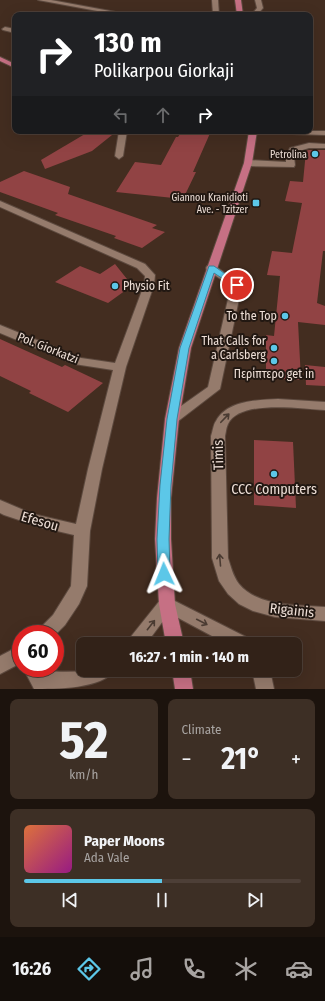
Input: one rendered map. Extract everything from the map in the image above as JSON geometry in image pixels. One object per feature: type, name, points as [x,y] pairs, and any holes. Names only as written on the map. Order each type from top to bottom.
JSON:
[{"type":"main road","points":[[238,0],[240,12]]},
{"type":"main road","points":[[0,51],[12,57]]},
{"type":"main road","points":[[0,59],[12,65]]},
{"type":"main road","points":[[174,637],[167,604],[163,539],[164,498],[172,419],[185,348],[211,268],[248,164],[253,134]]},
{"type":"main road","points":[[181,677],[184,689]]},
{"type":"street","points":[[41,0],[107,12]]},
{"type":"street","points":[[215,0],[216,12]]},
{"type":"street","points":[[257,12],[260,8],[258,0]]},
{"type":"street","points":[[5,30],[12,31]]},
{"type":"street","points":[[313,132],[325,133]]},
{"type":"street","points":[[119,156],[123,134]]},
{"type":"street","points":[[248,164],[290,165],[290,157],[293,150],[301,146],[325,146]]},
{"type":"street","points":[[0,204],[141,266],[150,274],[149,285],[120,367],[94,469],[82,531],[79,586],[73,599],[54,625]]},
{"type":"street","points":[[172,419],[214,389],[237,285],[211,268]]},
{"type":"street","name":"Pol. Giorkatzi","points":[[0,329],[78,361],[120,367]]},
{"type":"street","name":"Timis","points":[[238,594],[225,577],[221,567],[218,429],[222,421],[238,408],[252,404],[268,403],[325,406]]},
{"type":"street","name":"Efesou","points":[[0,506],[10,512],[41,523],[82,531]]},
{"type":"street","name":"Rigainis","points":[[238,594],[254,604],[270,609],[325,614]]},
{"type":"street","points":[[141,637],[167,604],[231,637]]},
{"type":"street","points":[[0,666],[12,659]]},
{"type":"street","points":[[38,678],[59,681],[78,680],[86,677]]},
{"type":"street","points":[[262,677],[264,689]]},
{"type":"building","points":[[85,134],[113,134],[92,151],[45,169],[41,160]]},
{"type":"building","points":[[180,134],[210,134],[193,172],[196,172],[183,199],[116,192],[135,162],[161,165],[176,137]]},
{"type":"building","points":[[325,150],[325,251],[323,251],[317,303],[325,306],[325,325],[298,322],[301,380],[266,378],[266,335],[274,336],[280,276],[267,275],[272,251],[292,253],[302,203],[285,201],[290,181],[303,182],[306,151]]},
{"type":"building","points":[[24,171],[70,187],[68,194],[157,225],[152,228],[165,232],[142,248],[114,238],[116,236],[55,215],[58,213],[0,192],[0,182]]},
{"type":"building","points":[[115,264],[127,279],[126,290],[108,303],[55,282],[80,266],[100,274]]},
{"type":"building","points":[[0,339],[62,367],[65,365],[103,383],[68,412],[29,393],[31,391],[0,376]]},
{"type":"building","points":[[305,365],[325,367],[325,386],[306,385]]},
{"type":"building","name":"CCC Computers","points":[[254,440],[293,442],[296,508],[254,505]]},
{"type":"place","name":"Petrolina","points":[[315,154]]},
{"type":"place","name":"Giannou Kranidioti Ave. - Tzitzer","points":[[256,203]]},
{"type":"place","name":"Physio Fit","points":[[115,286]]},
{"type":"place","name":"To the Top","points":[[285,316]]},
{"type":"place","name":"That Calls for a Carlsberg","points":[[274,348]]},
{"type":"place","name":"Περίπτερο get in","points":[[274,361]]},
{"type":"place","name":"CCC Computers","points":[[274,474]]},
{"type":"route","points":[[164,574],[163,539],[165,485],[172,419],[185,348],[211,268],[237,285]]}]
